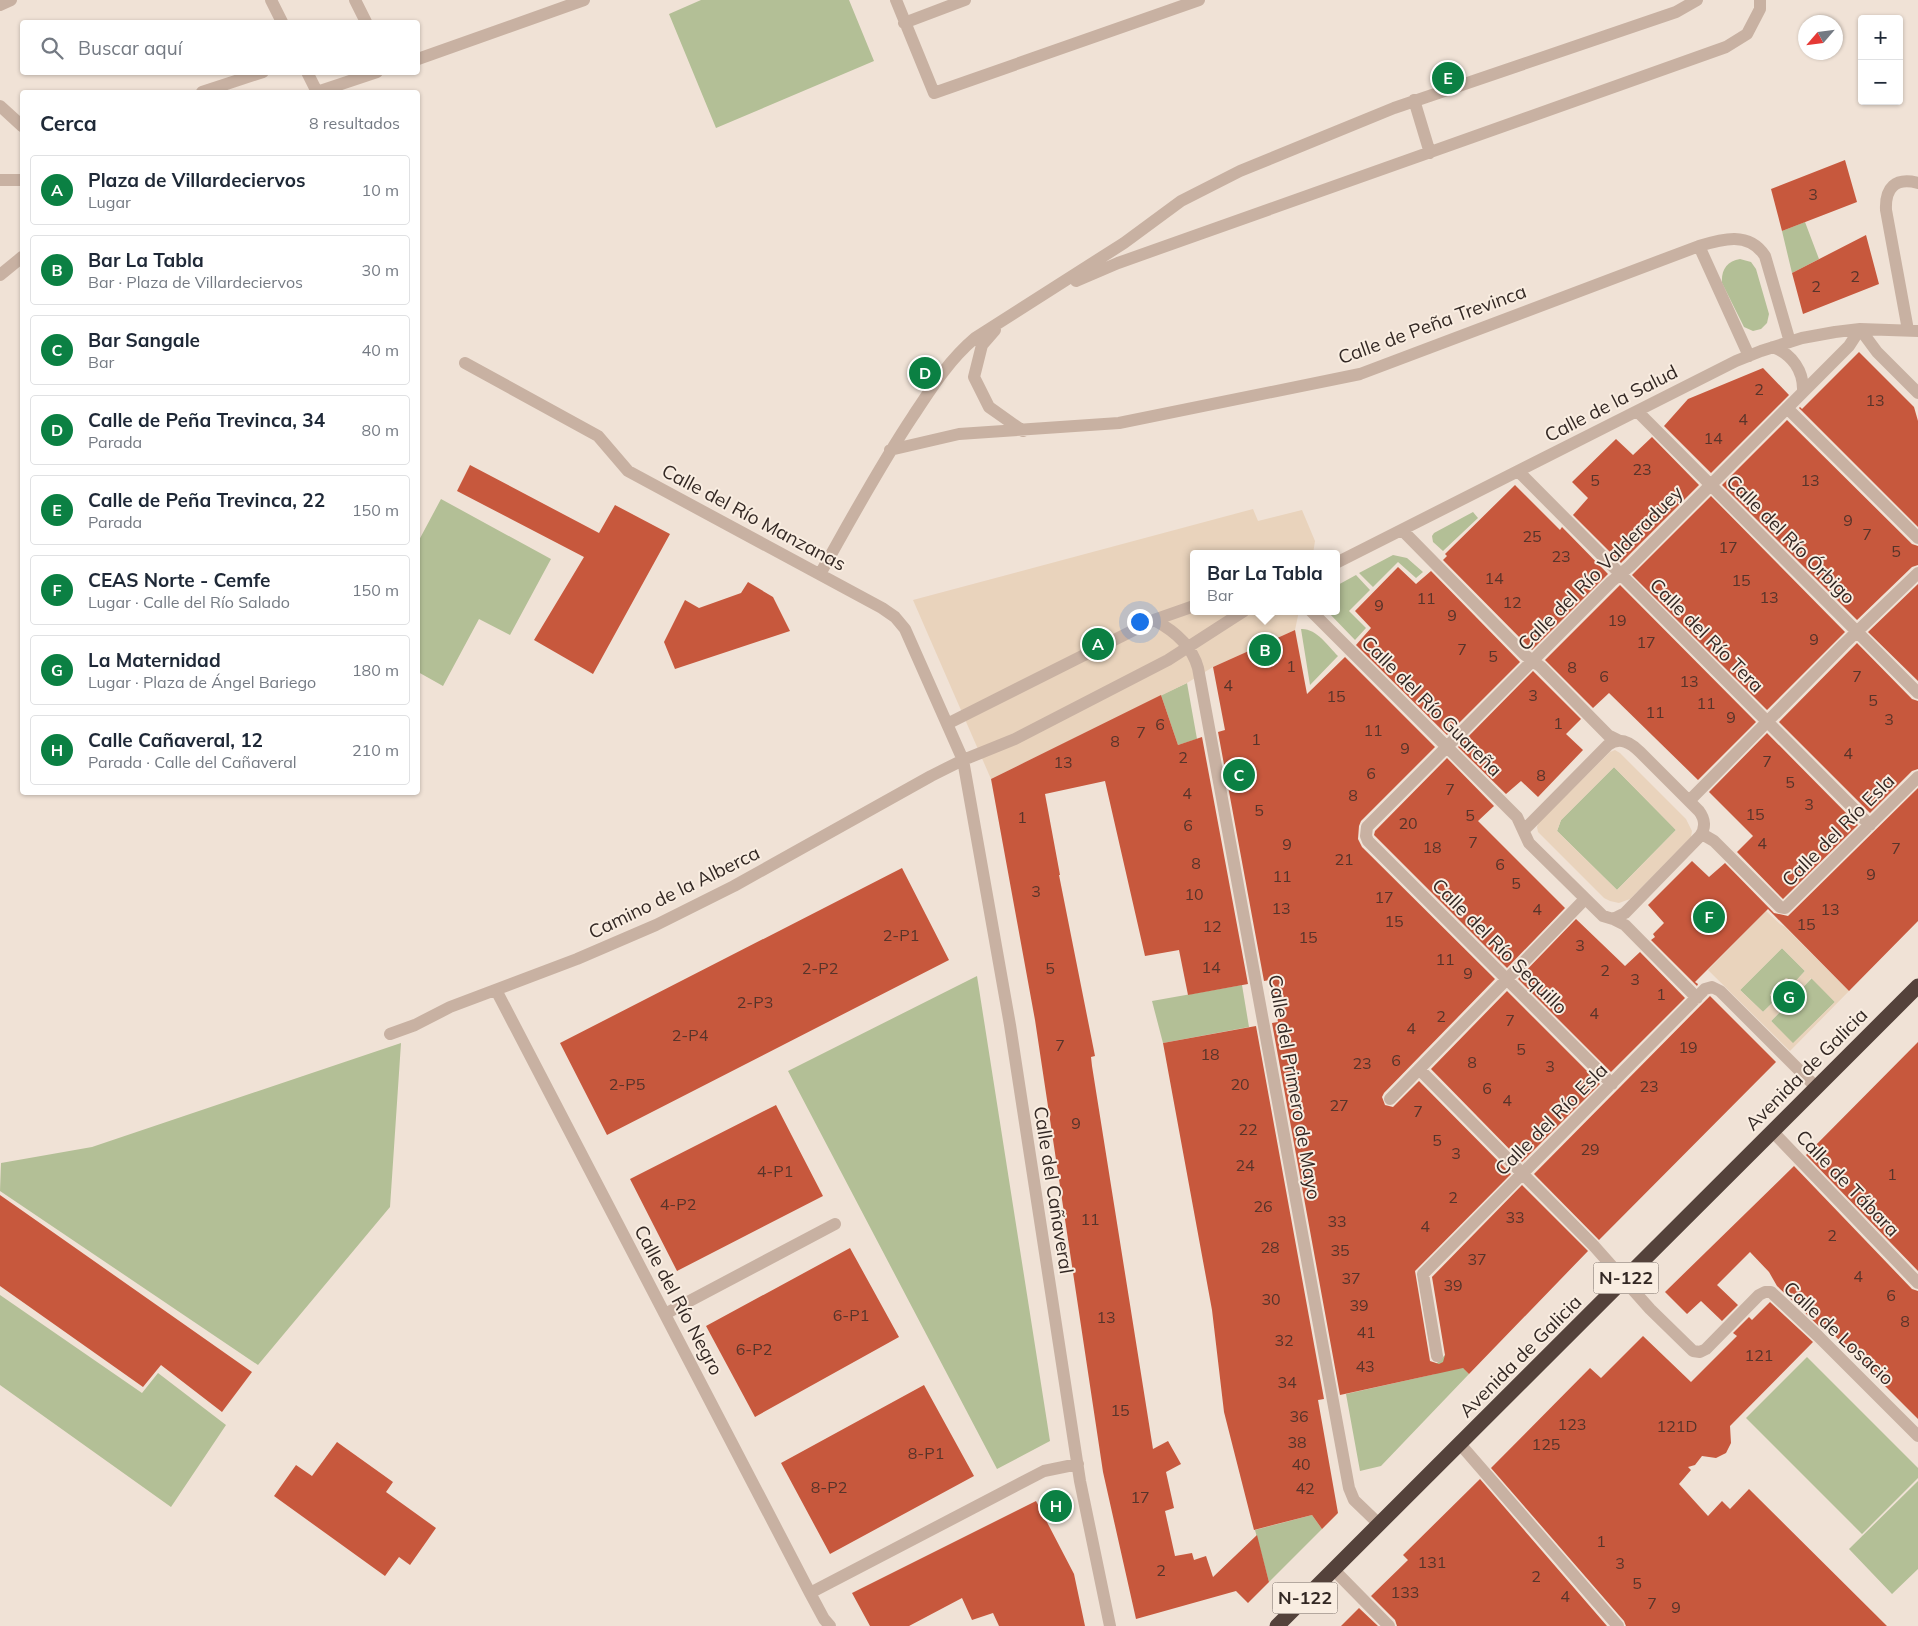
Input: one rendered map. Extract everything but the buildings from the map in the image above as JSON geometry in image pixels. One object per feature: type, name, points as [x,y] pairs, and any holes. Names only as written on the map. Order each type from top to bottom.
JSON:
[{"type":"highway","name":"Avenida de Galicia","points":[[1277,1626],[1918,986]]},
{"type":"street","points":[[0,6],[10,0]]},
{"type":"street","points":[[271,0],[281,20]]},
{"type":"street","points":[[355,0],[365,20]]},
{"type":"street","points":[[420,58],[584,0]]},
{"type":"street","points":[[896,0],[934,93],[1199,0]]},
{"type":"street","points":[[904,23],[965,0]]},
{"type":"street","points":[[820,574],[890,450],[936,381],[957,354],[975,338],[1124,243],[1181,201],[1240,171],[1414,100],[1676,12],[1697,0]]},
{"type":"street","points":[[1048,292],[1118,263],[1726,47],[1747,34],[1760,10],[1760,0]]},
{"type":"street","points":[[208,90],[254,75]]},
{"type":"street","points":[[308,75],[316,90]]},
{"type":"street","points":[[323,90],[368,75]]},
{"type":"street","points":[[1414,100],[1430,153]]},
{"type":"street","points":[[0,106],[20,124]]},
{"type":"street","points":[[0,180],[20,180]]},
{"type":"street","points":[[1913,331],[1886,210],[1886,198],[1891,188],[1896,184],[1906,181],[1918,183]]},
{"type":"street","name":"Calle de Peña Trevinca","points":[[890,450],[959,434],[1119,424],[1360,374],[1699,246],[1719,240],[1735,238],[1750,242],[1762,251],[1768,262],[1790,342]]},
{"type":"street","points":[[1699,246],[1749,356]]},
{"type":"street","points":[[0,274],[20,259]]},
{"type":"street","points":[[1002,322],[982,345],[974,377],[989,407],[1023,431]]},
{"type":"street","points":[[1860,329],[1877,352],[1918,393]]},
{"type":"street","name":"Calle de la Salud","points":[[1340,561],[1637,411],[1773,346],[1816,335],[1860,329],[1913,331]]},
{"type":"street","name":"Calle del Río Valderaduey","points":[[1366,833],[1369,825],[1849,346],[1860,329]]},
{"type":"street","points":[[1773,346],[1786,353],[1796,363],[1801,374],[1803,392]]},
{"type":"street","name":"Calle del Río Manzanas","points":[[465,363],[598,436],[628,471],[882,608],[901,623],[963,760]]},
{"type":"street","points":[[1787,408],[1918,538]]},
{"type":"street","name":"Calle del Río Órbigo","points":[[1637,411],[1918,693]]},
{"type":"street","name":"Calle del Río Tera","points":[[1518,471],[1870,825]]},
{"type":"street","points":[[1402,530],[1608,735],[1635,747],[1689,801],[1702,817],[1704,829],[1702,834],[1625,913],[1613,918]]},
{"type":"street","points":[[1689,801],[1918,573]]},
{"type":"street","points":[[947,724],[1154,620],[1190,607]]},
{"type":"street","name":"Camino de la Alberca","points":[[390,1034],[415,1025],[450,1007],[585,956],[664,921],[734,886],[914,784],[963,760],[1015,739],[1159,664],[1188,648],[1238,615]]},
{"type":"street","name":"Calle del Río Guareña","points":[[1315,615],[1517,817],[1524,830]]},
{"type":"street","points":[[1154,620],[1175,634],[1188,648]]},
{"type":"street","name":"Calle del Primero de Mayo","points":[[1188,648],[1196,660],[1200,677],[1349,1488],[1354,1500],[1379,1524]]},
{"type":"street","points":[[1618,740],[1608,745],[1524,830],[1524,834],[1530,843],[1603,916],[1613,918],[1625,925],[1701,993],[1712,988],[1720,991],[1816,1087]]},
{"type":"street","name":"Calle del Cañaveral","points":[[963,760],[1010,1025],[1078,1464],[1110,1626]]},
{"type":"street","name":"Calle del Río Esla","points":[[1702,834],[1714,841],[1775,902],[1784,908],[1918,777]]},
{"type":"street","name":"Calle del Río Sequillo","points":[[1366,833],[1368,841],[1612,1084]]},
{"type":"street","points":[[1390,1099],[1585,899]]},
{"type":"street","name":"Calle del Río Negro","points":[[496,990],[810,1593],[824,1619],[830,1626]]},
{"type":"street","name":"Calle del Río Esla","points":[[1437,1356],[1423,1274],[1701,993]]},
{"type":"street","points":[[1419,1070],[1594,1246],[1624,1280]]},
{"type":"street","name":"Calle de Tábara","points":[[1772,1131],[1918,1282]]},
{"type":"street","points":[[665,1314],[835,1224]]},
{"type":"street","name":"Calle de Losacio","points":[[1624,1280],[1682,1341],[1693,1351],[1698,1352],[1706,1349],[1759,1295],[1767,1292],[1774,1293],[1918,1436]]},
{"type":"street","points":[[1460,1444],[1618,1626]]},
{"type":"street","points":[[810,1593],[1044,1471],[1078,1464]]},
{"type":"street","points":[[1334,1570],[1389,1626]]},
{"type":"green space","points":[[701,0],[849,0],[874,61],[716,128],[669,14]]},
{"type":"green space","points":[[1805,222],[1819,259],[1792,273],[1782,231]]},
{"type":"green space","points":[[1740,259],[1751,262],[1756,269],[1769,314],[1767,323],[1761,329],[1753,331],[1744,327],[1722,283],[1724,270],[1728,264]]},
{"type":"green space","points":[[441,499],[551,559],[510,635],[479,619],[443,686],[420,673],[420,538]]},
{"type":"green space","points":[[1473,512],[1478,518],[1443,551],[1433,542],[1432,536],[1434,533]]},
{"type":"green space","points":[[1393,555],[1407,558],[1423,572],[1416,578],[1398,562],[1373,587],[1359,573]]},
{"type":"green space","points":[[1356,575],[1370,590],[1349,611],[1366,628],[1355,640],[1331,615],[1340,615],[1340,584]]},
{"type":"green space","points":[[1301,629],[1317,634],[1338,656],[1310,685]]},
{"type":"green space","points":[[1187,683],[1197,739],[1178,745],[1161,695]]},
{"type":"green space","points":[[1614,767],[1676,830],[1617,890],[1557,831],[1561,820]]},
{"type":"green space","points":[[1782,948],[1805,971],[1793,984],[1786,978],[1770,995],[1775,1000],[1763,1012],[1740,990]]},
{"type":"green space","points":[[977,976],[1050,1441],[997,1469],[788,1071]]},
{"type":"green space","points":[[1812,978],[1835,1002],[1793,1044],[1771,1021],[1783,1009],[1788,1014],[1805,997],[1799,991]]},
{"type":"green space","points":[[1242,985],[1249,1027],[1163,1043],[1152,1001]]},
{"type":"green space","points":[[401,1043],[390,1207],[258,1365],[0,1191],[1,1163],[92,1147]]},
{"type":"green space","points":[[0,1295],[142,1393],[158,1373],[226,1425],[171,1507],[0,1385]]},
{"type":"green space","points":[[1448,1352],[1469,1374],[1381,1466],[1360,1471],[1346,1394],[1435,1374],[1434,1366]]},
{"type":"green space","points":[[1807,1357],[1918,1468],[1918,1478],[1862,1534],[1746,1418]]},
{"type":"green space","points":[[1918,1481],[1918,1569],[1892,1594],[1849,1549]]},
{"type":"green space","points":[[1312,1515],[1322,1529],[1269,1582],[1255,1530]]},
{"type":"shaded area","points":[[1253,509],[1258,521],[1302,510],[1315,541],[1314,550],[1190,550],[1190,615],[1298,615],[1295,630],[1213,667],[1187,683],[991,779],[913,600]]},
{"type":"shaded area","points":[[1615,750],[1620,753],[1686,819],[1692,831],[1691,837],[1630,899],[1619,903],[1604,898],[1538,832],[1537,827],[1539,822],[1610,752]],"holes":[[[1614,767],[1676,830],[1617,890],[1557,831],[1561,820]]]},
{"type":"shaded area","points":[[1766,911],[1785,927],[1849,991],[1790,1051],[1708,970]],"holes":[[[1782,948],[1805,971],[1793,984],[1787,978],[1770,995],[1775,1001],[1763,1012],[1740,990]],[[1811,978],[1835,1002],[1793,1043],[1771,1021],[1782,1009],[1788,1014],[1805,997],[1800,991]]]},
{"type":"place","name":"Calle de Peña Trevinca, 22","points":[[1448,78]]},
{"type":"place","name":"Calle de Peña Trevinca, 34","points":[[925,373]]},
{"type":"place","name":"Plaza de Villardeciervos","points":[[1098,644]]},
{"type":"place","name":"Bar La Tabla","points":[[1265,650]]},
{"type":"place","name":"Bar Sangale","points":[[1239,775]]},
{"type":"place","name":"CEAS Norte - Cemfe","points":[[1709,917]]},
{"type":"place","name":"La Maternidad","points":[[1789,997]]},
{"type":"place","name":"Calle Cañaveral, 12","points":[[1056,1506]]}]
